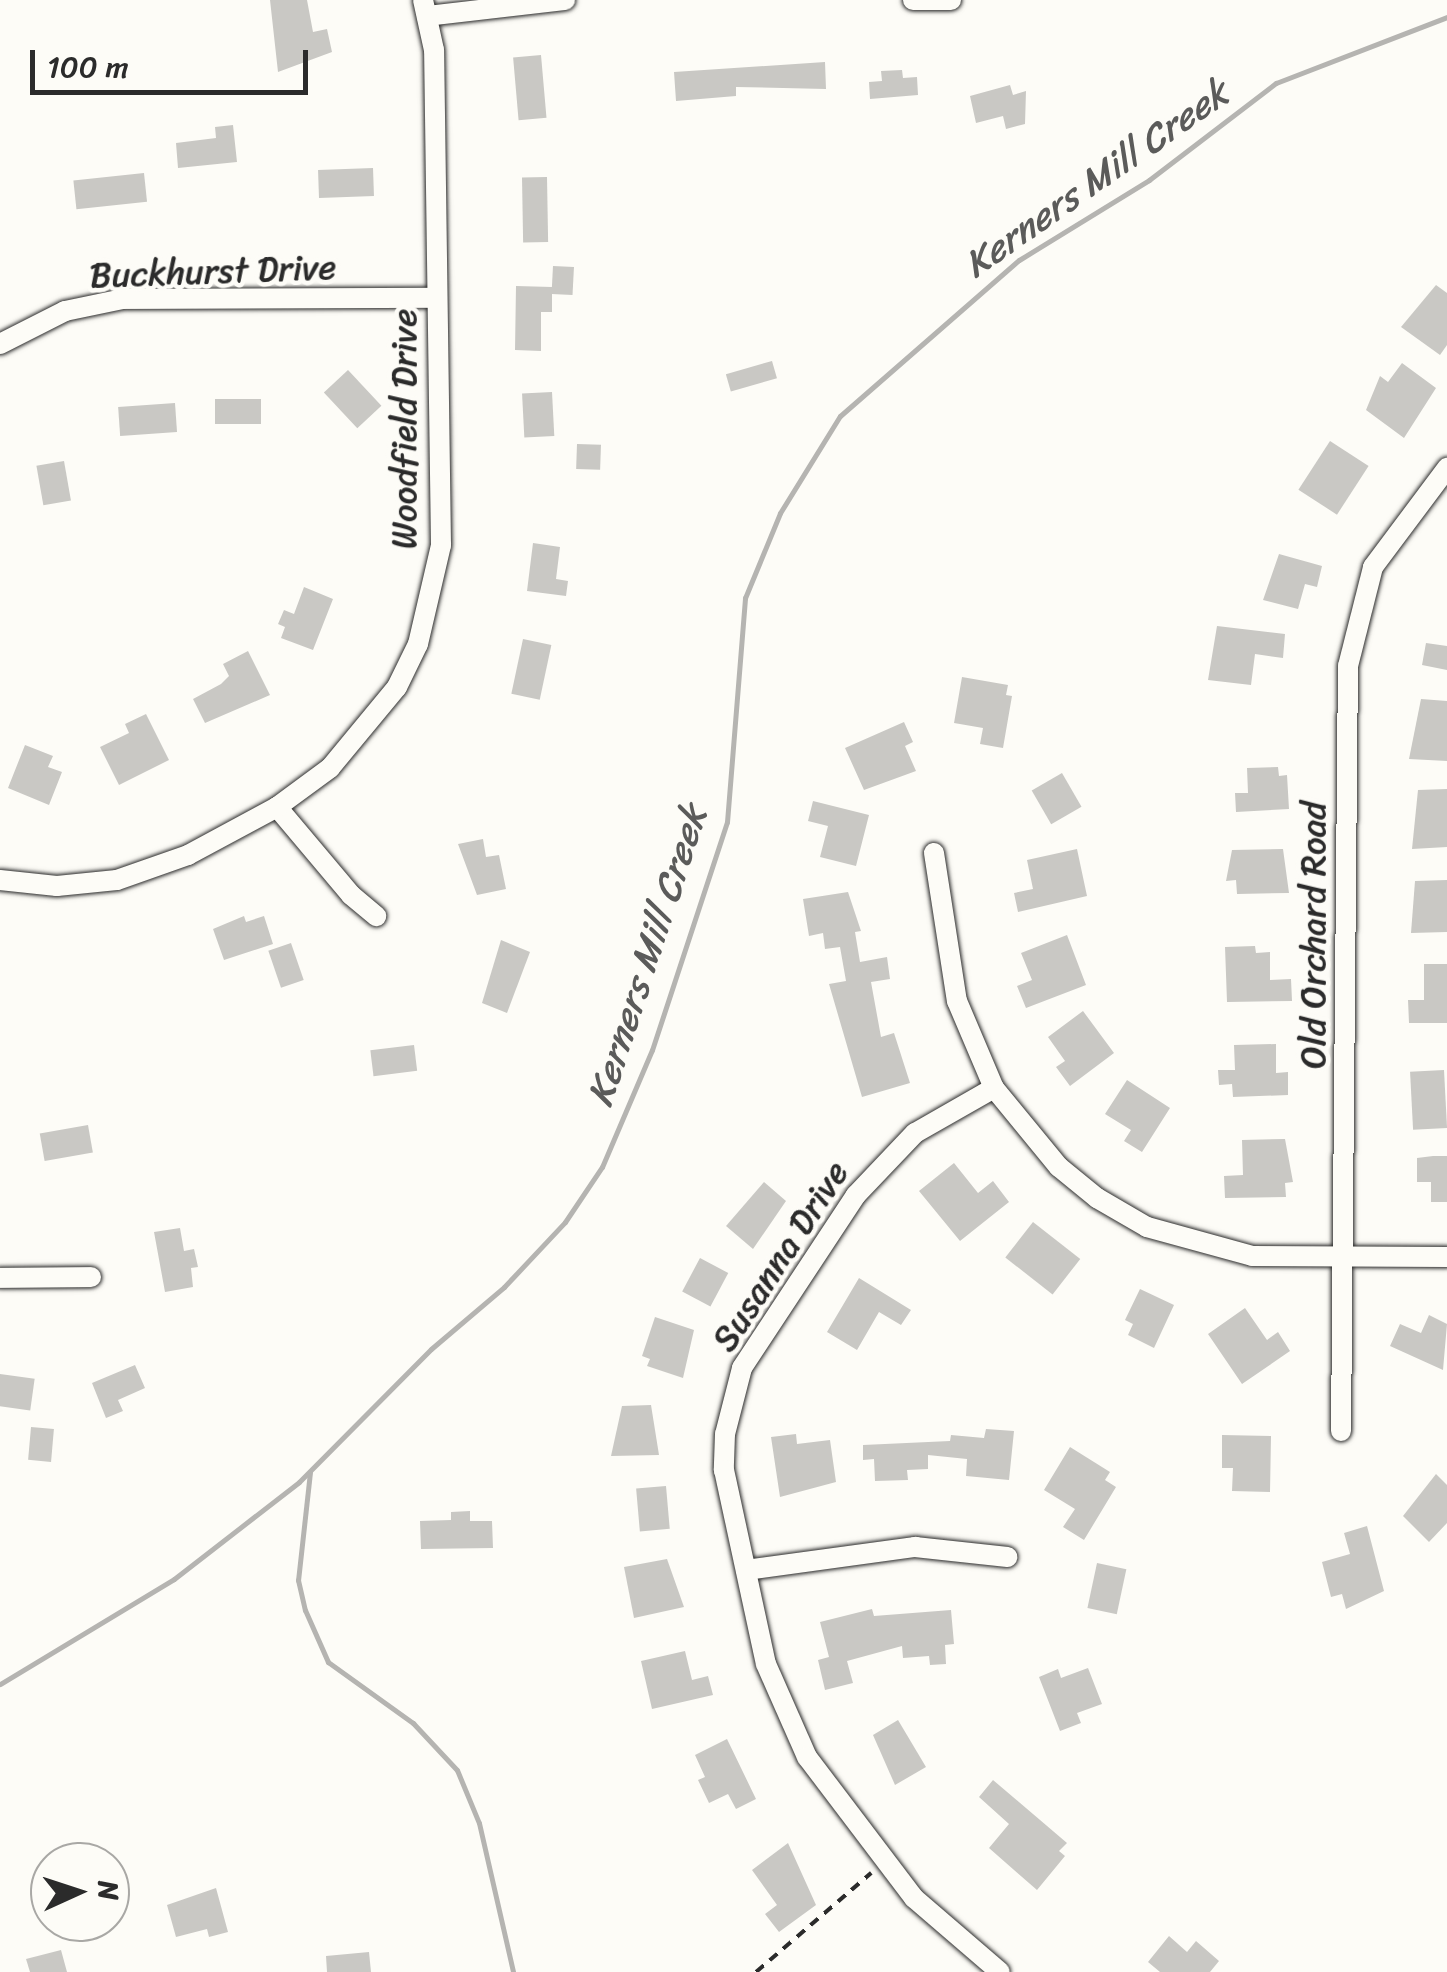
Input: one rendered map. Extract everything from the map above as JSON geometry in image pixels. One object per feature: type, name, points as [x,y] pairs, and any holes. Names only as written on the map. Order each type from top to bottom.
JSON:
[{"type":"street","points":[[425,8],[565,0]]},
{"type":"street","points":[[913,0],[951,0]]},
{"type":"street","name":"Woodfield Drive","points":[[0,880],[57,886],[150,872],[277,807],[330,768],[397,688],[418,644],[440,545],[434,50],[425,8]]},
{"type":"street","name":"Buckhurst Drive","points":[[0,344],[64,311],[123,300],[436,298]]},
{"type":"street","name":"Old Orchard Road","points":[[1342,1431],[1348,666],[1373,567],[1447,468]]},
{"type":"street","points":[[277,807],[351,895],[376,916]]},
{"type":"street","points":[[934,854],[957,1002],[994,1088],[1060,1166],[1147,1226],[1252,1256],[1447,1257]]},
{"type":"street","name":"Susanna Drive","points":[[994,1088],[885,1158],[749,1354],[731,1398],[724,1470],[766,1664],[808,1757],[914,1898],[1000,1972]]},
{"type":"street","points":[[0,1278],[91,1277]]},
{"type":"street","points":[[746,1570],[915,1547],[1007,1557]]},
{"type":"path","points":[[756,1972],[886,1860]]},
{"type":"building","points":[[270,0],[307,0],[313,32],[327,29],[332,52],[278,72]]},
{"type":"building","points":[[541,55],[546,118],[519,120],[513,57]]},
{"type":"building","points":[[825,62],[826,89],[736,87],[736,96],[676,101],[674,72]]},
{"type":"building","points":[[902,70],[903,78],[917,77],[918,95],[870,99],[869,82],[882,81],[881,71]]},
{"type":"building","points":[[1010,85],[1013,95],[1026,91],[1025,124],[1006,129],[1003,116],[976,123],[970,96]]},
{"type":"building","points":[[233,125],[237,162],[178,168],[176,143],[216,138],[215,127]]},
{"type":"building","points":[[373,168],[374,196],[319,198],[318,170]]},
{"type":"building","points":[[144,173],[147,202],[76,209],[73,180]]},
{"type":"building","points":[[522,177],[547,177],[548,242],[523,242]]},
{"type":"building","points":[[553,266],[574,267],[573,295],[552,294]]},
{"type":"building","points":[[1436,285],[1447,293],[1447,345],[1440,355],[1401,327]]},
{"type":"building","points":[[516,286],[552,287],[552,312],[541,312],[541,351],[515,350]]},
{"type":"building","points":[[772,361],[777,378],[731,392],[726,374]]},
{"type":"building","points":[[1402,363],[1436,388],[1404,438],[1366,410],[1380,376],[1388,382]]},
{"type":"building","points":[[348,370],[381,406],[357,428],[324,393]]},
{"type":"building","points":[[552,392],[554,436],[524,438],[522,394]]},
{"type":"building","points":[[215,399],[261,399],[261,424],[215,424]]},
{"type":"building","points":[[175,403],[177,432],[120,436],[118,407]]},
{"type":"building","points":[[1330,441],[1369,466],[1337,515],[1298,490]]},
{"type":"building","points":[[577,444],[601,445],[600,470],[576,469]]},
{"type":"building","points":[[64,461],[71,500],[43,505],[36,466]]},
{"type":"building","points":[[533,543],[560,547],[556,579],[568,581],[566,596],[527,591]]},
{"type":"building","points":[[1279,554],[1322,566],[1317,587],[1305,584],[1298,609],[1263,600]]},
{"type":"building","points":[[304,587],[333,599],[313,650],[281,638],[285,627],[278,624],[284,610],[294,614]]},
{"type":"building","points":[[1217,626],[1285,634],[1283,658],[1255,654],[1251,685],[1208,680]]},
{"type":"building","points":[[523,639],[551,645],[540,700],[511,694]]},
{"type":"building","points":[[1426,643],[1447,646],[1447,670],[1422,665]]},
{"type":"building","points":[[248,651],[270,695],[205,723],[193,699],[221,684],[229,676],[223,664]]},
{"type":"building","points":[[962,677],[1008,685],[1006,695],[1012,696],[1003,748],[980,744],[983,728],[954,723]]},
{"type":"building","points":[[1421,699],[1447,701],[1447,761],[1409,759]]},
{"type":"building","points":[[146,714],[169,760],[119,785],[100,747],[129,733],[125,724]]},
{"type":"building","points":[[904,722],[913,742],[905,746],[916,771],[864,790],[845,748]]},
{"type":"building","points":[[25,745],[53,756],[48,767],[62,772],[49,805],[8,788]]},
{"type":"building","points":[[1278,767],[1279,776],[1287,775],[1289,809],[1236,812],[1235,793],[1248,793],[1247,768]]},
{"type":"building","points":[[1062,773],[1082,807],[1051,824],[1032,791]]},
{"type":"building","points":[[1447,789],[1447,847],[1412,849],[1418,790]]},
{"type":"building","points":[[813,801],[869,815],[856,866],[820,857],[828,826],[808,821]]},
{"type":"building","points":[[483,839],[486,857],[499,855],[506,889],[477,895],[458,844]]},
{"type":"building","points":[[1077,849],[1087,896],[1018,912],[1014,893],[1033,889],[1027,860]]},
{"type":"building","points":[[1283,849],[1289,893],[1237,894],[1236,880],[1226,881],[1232,850]]},
{"type":"building","points":[[1447,880],[1447,932],[1411,933],[1415,881]]},
{"type":"building","points":[[848,892],[861,931],[855,932],[860,962],[887,957],[890,979],[871,982],[881,1037],[894,1033],[910,1083],[862,1097],[829,984],[846,981],[840,947],[825,949],[823,933],[809,936],[803,899]]},
{"type":"building","points":[[244,916],[246,922],[264,916],[273,944],[224,960],[213,929]]},
{"type":"building","points":[[1067,935],[1086,985],[1026,1008],[1017,986],[1032,980],[1021,953]]},
{"type":"building","points":[[501,940],[530,952],[507,1013],[482,1003]]},
{"type":"building","points":[[291,943],[304,980],[281,988],[268,951]]},
{"type":"building","points":[[1255,946],[1256,953],[1270,952],[1270,980],[1291,979],[1292,1001],[1227,1002],[1225,947]]},
{"type":"building","points":[[1424,964],[1447,964],[1447,1023],[1409,1023],[1408,1000],[1424,1000]]},
{"type":"building","points":[[1083,1011],[1114,1053],[1070,1086],[1056,1067],[1065,1061],[1048,1037]]},
{"type":"building","points":[[1276,1044],[1276,1073],[1288,1072],[1288,1095],[1233,1097],[1232,1084],[1219,1085],[1218,1070],[1235,1070],[1234,1045]]},
{"type":"building","points":[[414,1045],[417,1071],[373,1076],[370,1050]]},
{"type":"building","points":[[1444,1070],[1447,1128],[1413,1130],[1410,1072]]},
{"type":"building","points":[[1127,1080],[1170,1108],[1142,1152],[1124,1141],[1131,1130],[1105,1114]]},
{"type":"building","points":[[88,1125],[93,1153],[45,1161],[40,1134]]},
{"type":"building","points":[[1285,1139],[1293,1182],[1285,1183],[1286,1197],[1225,1198],[1224,1176],[1243,1175],[1242,1140]]},
{"type":"building","points":[[1447,1156],[1447,1202],[1431,1202],[1431,1182],[1417,1182],[1417,1158]]},
{"type":"building","points":[[954,1163],[978,1193],[993,1181],[1009,1202],[960,1241],[919,1191]]},
{"type":"building","points":[[764,1182],[786,1201],[753,1249],[726,1226]]},
{"type":"building","points":[[1033,1222],[1080,1259],[1053,1294],[1005,1257]]},
{"type":"building","points":[[180,1228],[184,1251],[194,1249],[198,1267],[191,1268],[193,1287],[165,1292],[154,1232]]},
{"type":"building","points":[[700,1258],[728,1273],[710,1307],[682,1292]]},
{"type":"building","points":[[859,1278],[911,1310],[901,1325],[879,1312],[857,1350],[827,1332]]},
{"type":"building","points":[[1140,1289],[1174,1305],[1154,1348],[1128,1335],[1133,1324],[1125,1320]]},
{"type":"building","points":[[1245,1308],[1267,1340],[1278,1332],[1290,1351],[1242,1384],[1208,1334]]},
{"type":"building","points":[[1429,1315],[1447,1324],[1443,1370],[1390,1346],[1400,1324],[1421,1333]]},
{"type":"building","points":[[655,1317],[694,1330],[683,1378],[647,1366],[650,1359],[642,1356]]},
{"type":"building","points":[[135,1365],[145,1388],[118,1400],[123,1411],[106,1418],[92,1383]]},
{"type":"building","points":[[0,1374],[35,1379],[30,1411],[0,1406]]},
{"type":"building","points":[[651,1405],[659,1455],[611,1456],[622,1406]]},
{"type":"building","points":[[31,1427],[54,1429],[51,1462],[28,1460]]},
{"type":"building","points":[[986,1429],[1014,1431],[1009,1480],[966,1476],[967,1459],[928,1455],[928,1469],[907,1470],[908,1480],[875,1481],[874,1459],[863,1460],[863,1445],[950,1441],[951,1435],[984,1438]]},
{"type":"building","points":[[796,1434],[797,1444],[830,1440],[836,1482],[780,1497],[771,1437]]},
{"type":"building","points":[[1222,1435],[1271,1436],[1270,1492],[1232,1491],[1233,1468],[1222,1468]]},
{"type":"building","points":[[1070,1447],[1110,1472],[1105,1480],[1116,1487],[1084,1540],[1063,1527],[1075,1509],[1044,1490]]},
{"type":"building","points":[[1436,1474],[1447,1485],[1447,1523],[1429,1542],[1403,1516]]},
{"type":"building","points":[[666,1486],[670,1529],[640,1531],[636,1489]]},
{"type":"building","points":[[470,1511],[470,1521],[492,1521],[493,1548],[421,1549],[420,1521],[451,1520],[451,1512]]},
{"type":"building","points":[[1367,1526],[1384,1591],[1346,1609],[1342,1594],[1331,1597],[1322,1562],[1350,1554],[1344,1533]]},
{"type":"building","points":[[667,1559],[684,1607],[634,1618],[624,1567]]},
{"type":"building","points":[[1097,1563],[1126,1569],[1117,1614],[1087,1608]]},
{"type":"building","points":[[872,1609],[874,1616],[951,1610],[954,1644],[945,1645],[946,1664],[930,1665],[929,1656],[903,1658],[902,1646],[847,1661],[853,1683],[825,1690],[818,1660],[829,1657],[820,1622]]},
{"type":"building","points":[[685,1651],[692,1680],[708,1676],[713,1695],[652,1709],[641,1661]]},
{"type":"building","points":[[1088,1668],[1102,1704],[1077,1713],[1081,1723],[1060,1731],[1039,1677],[1058,1669],[1061,1678]]},
{"type":"building","points":[[898,1720],[926,1767],[895,1785],[873,1735]]},
{"type":"building","points":[[727,1739],[756,1799],[736,1809],[728,1794],[709,1803],[698,1780],[705,1777],[695,1755]]},
{"type":"building","points":[[993,1780],[1067,1843],[1059,1851],[1065,1856],[1037,1890],[989,1848],[1009,1824],[979,1797]]},
{"type":"building","points":[[788,1843],[816,1905],[779,1932],[765,1914],[777,1905],[752,1870]]},
{"type":"building","points":[[216,1888],[228,1932],[209,1937],[207,1929],[176,1937],[167,1905]]},
{"type":"building","points":[[1169,1936],[1187,1952],[1196,1941],[1219,1961],[1210,1972],[1160,1972],[1148,1962]]},
{"type":"building","points":[[61,1950],[67,1972],[30,1972],[26,1959]]},
{"type":"building","points":[[369,1952],[371,1972],[327,1972],[326,1956]]},
{"type":"waterway","name":"Kerners Mill Creek","points":[[0,1684],[174,1579],[299,1482],[431,1349],[504,1287],[565,1222],[602,1167],[652,1050],[727,822],[745,598],[780,513],[840,416],[1019,260],[1149,180],[1276,83],[1447,17]]},
{"type":"waterway","points":[[310,1472],[298,1580],[305,1610],[328,1662],[413,1723],[457,1770],[479,1823],[513,1972]]}]
